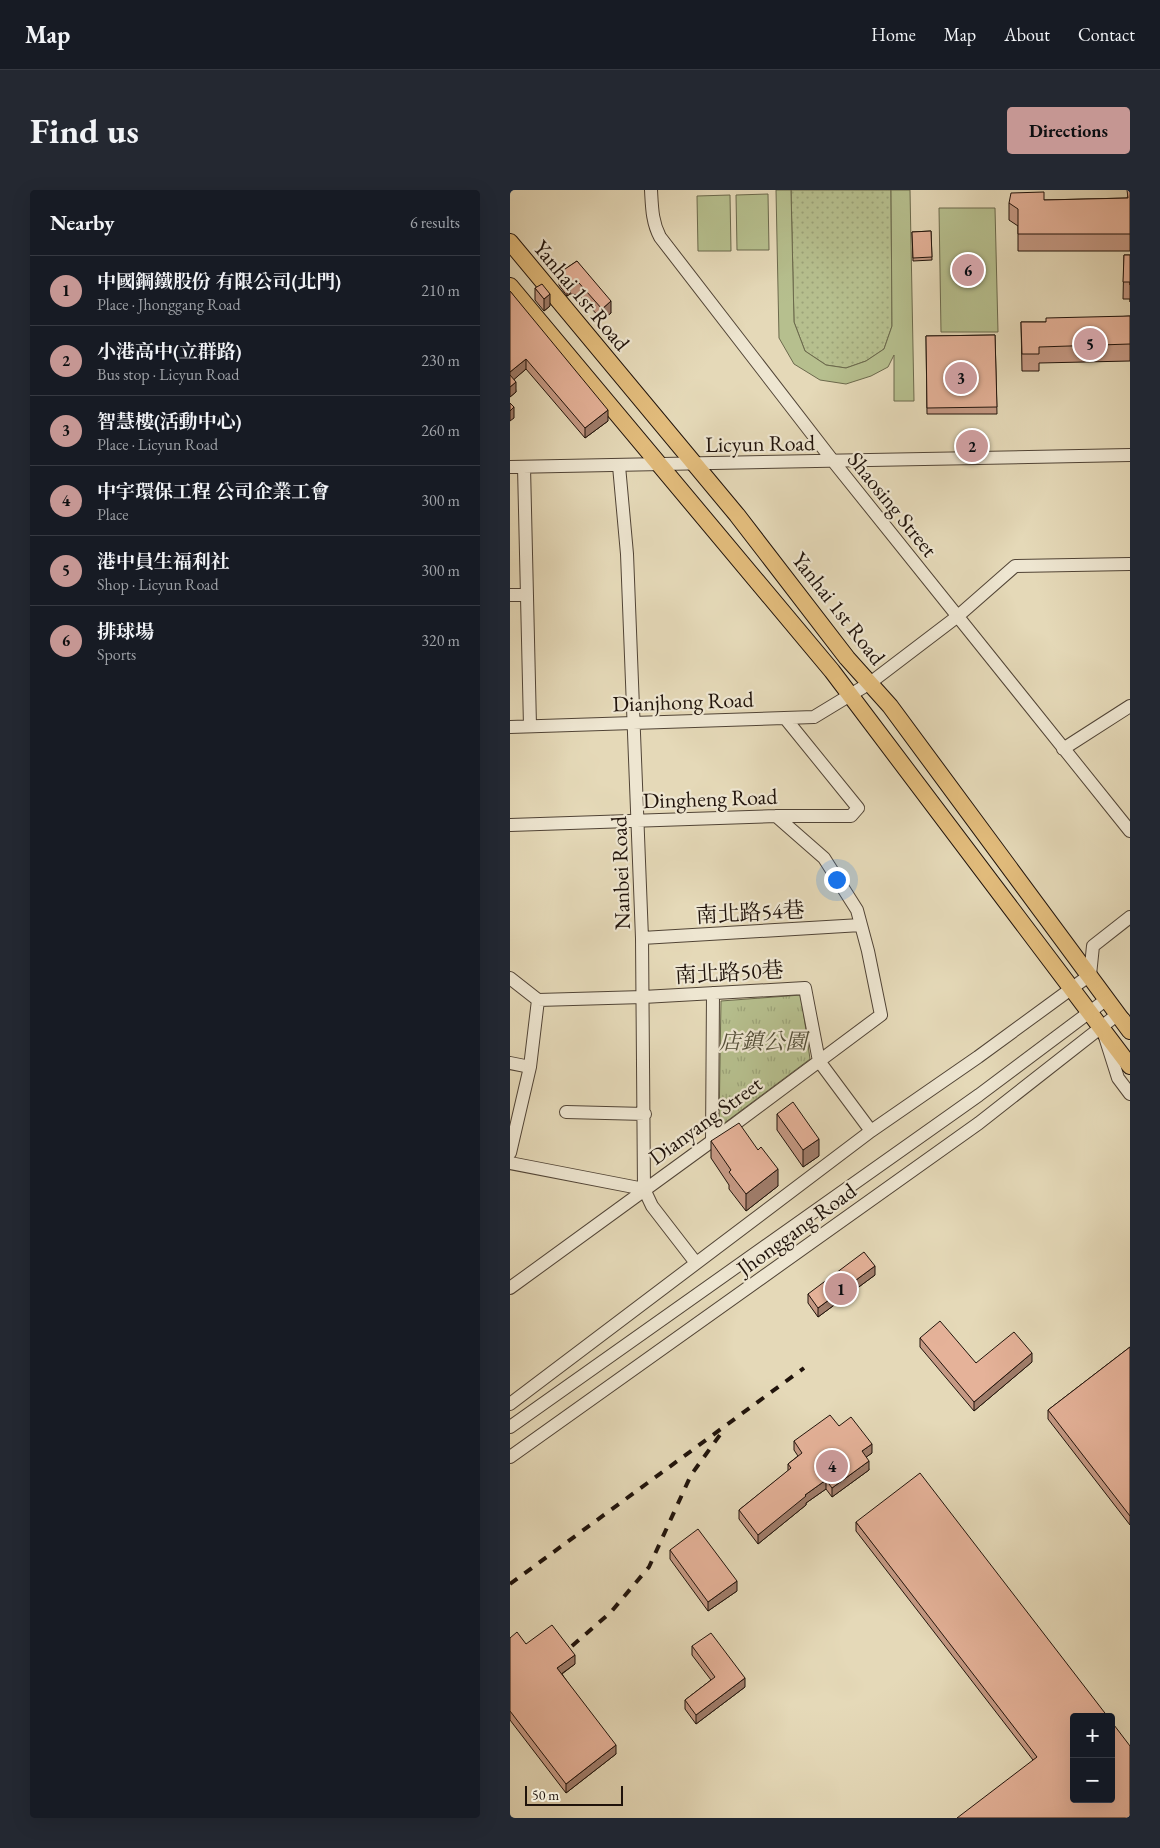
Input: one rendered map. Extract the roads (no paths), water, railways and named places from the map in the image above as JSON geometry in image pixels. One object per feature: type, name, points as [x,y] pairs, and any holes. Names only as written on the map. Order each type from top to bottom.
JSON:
[{"type":"main road","name":"Yanhai 1st Road","points":[[510,242],[737,515],[848,658],[890,706],[1107,999],[1124,1019],[1130,1031]]},
{"type":"main road","name":"Yanhai 1st Road","points":[[510,286],[851,695],[1130,1066]]},
{"type":"street","name":"Shaosing Street","points":[[651,190],[653,221],[660,237],[833,461],[1130,831]]},
{"type":"street","name":"Licyun Road","points":[[510,467],[1130,455]]},
{"type":"street","name":"Nanbei Road","points":[[619,466],[627,554],[635,723],[644,997],[644,1189],[652,1206],[696,1263]]},
{"type":"street","points":[[524,467],[530,726]]},
{"type":"street","name":"Dianjhong Road","points":[[510,727],[814,717],[870,683],[958,616],[1015,566],[1130,564]]},
{"type":"street","points":[[510,595],[527,594]]},
{"type":"street","points":[[1064,749],[1130,706]]},
{"type":"street","name":"Dingheng Road","points":[[510,825],[776,816],[851,816],[858,808],[785,718]]},
{"type":"street","name":"Dianyang Street","points":[[510,1288],[881,1014],[857,910],[824,858],[776,816]]},
{"type":"street","points":[[1090,975],[1093,946],[1130,917]]},
{"type":"street","name":"南北路54巷","points":[[642,938],[861,925]]},
{"type":"street","name":"Jhonggang Road","points":[[510,1404],[871,1131],[978,1057],[1090,975]]},
{"type":"street","points":[[510,978],[538,1000],[530,1067],[510,1153]]},
{"type":"street","name":"南北路50巷","points":[[538,1000],[644,997],[805,988],[818,1061],[871,1131]]},
{"type":"street","points":[[712,1140],[713,993]]},
{"type":"street","name":"Jhonggang Road","points":[[510,1427],[979,1095],[1107,999]]},
{"type":"street","name":"Jhonggang Road","points":[[510,1457],[978,1123],[1101,1028],[1124,1019]]},
{"type":"street","points":[[1101,1028],[1118,1078],[1130,1094]]},
{"type":"street","points":[[510,1063],[530,1067]]},
{"type":"street","points":[[566,1112],[645,1114]]},
{"type":"street","points":[[510,1163],[644,1189]]},
{"type":"railway","points":[[510,1584],[804,1368]]},
{"type":"railway","points":[[572,1646],[611,1612],[649,1567],[691,1475],[722,1432]]},
{"type":"place","name":"排球場","points":[[968,270]]},
{"type":"place","name":"港中員生福利社","points":[[1090,344]]},
{"type":"place","name":"智慧樓(活動中心)","points":[[961,378]]},
{"type":"place","name":"小港高中(立群路)","points":[[972,446]]},
{"type":"place","name":"中國鋼鐵股份 有限公司(北門)","points":[[841,1289]]},
{"type":"place","name":"中宇環保工程 公司企業工會","points":[[832,1466]]},
{"type":"park label","name":"店鎮公園","points":[[763,1041]]}]
